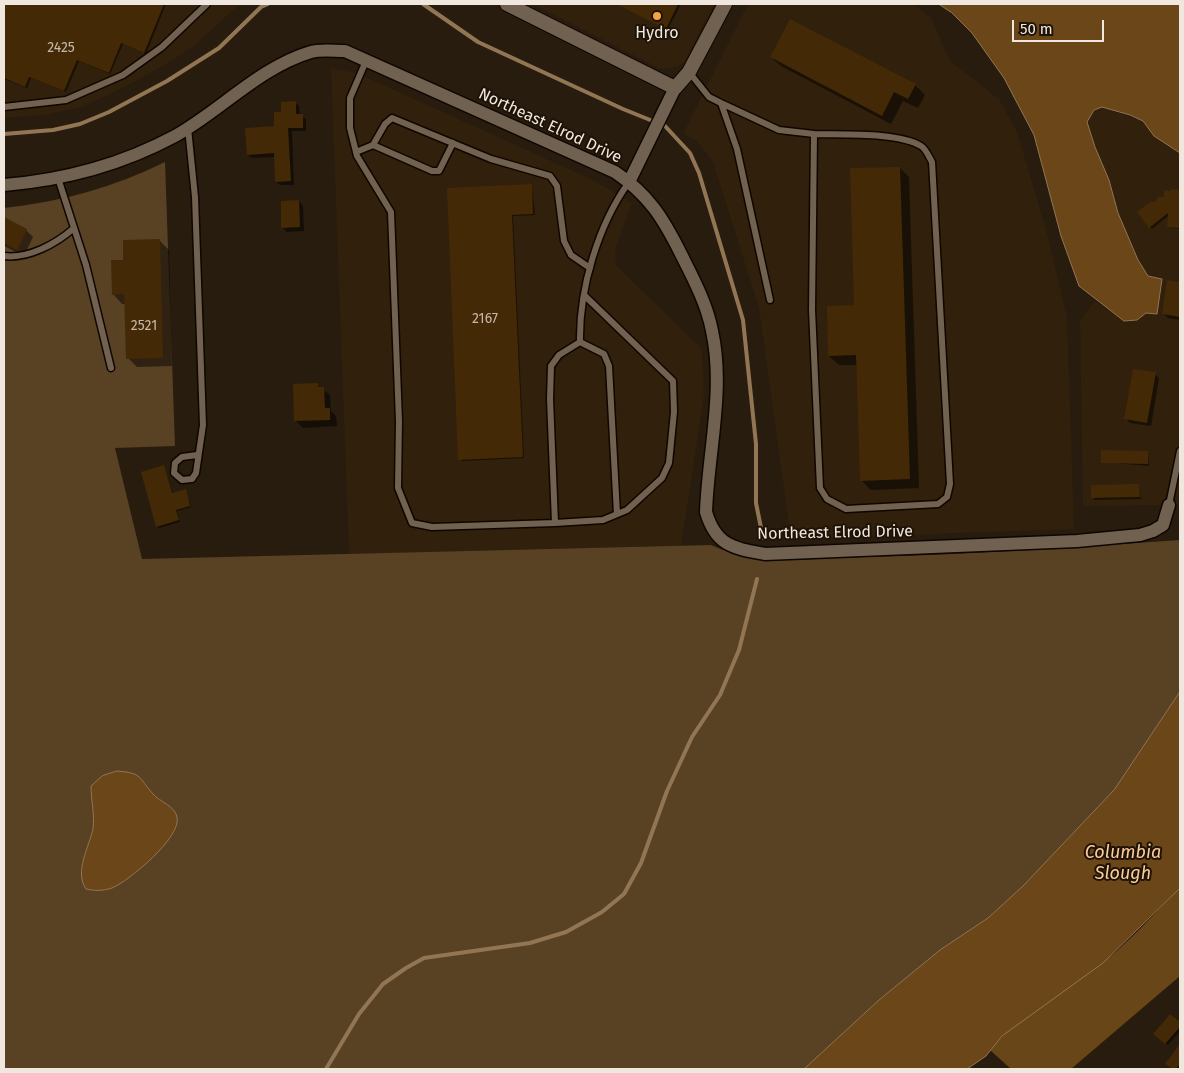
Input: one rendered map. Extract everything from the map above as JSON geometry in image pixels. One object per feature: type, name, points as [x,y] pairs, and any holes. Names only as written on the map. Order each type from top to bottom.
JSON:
[{"type":"street","points":[[507,4],[675,88]]},
{"type":"street","points":[[629,182],[667,102],[675,88],[689,72],[725,4]]},
{"type":"street","name":"Northeast Elrod Drive","points":[[4,184],[58,178],[101,168],[127,159],[188,128],[276,68],[299,56],[312,52],[345,51],[616,172],[644,194],[664,222],[700,296],[712,331],[716,378],[706,512],[714,532],[727,545],[765,554],[1077,541],[1140,536],[1163,525],[1169,505]]},
{"type":"lane","points":[[4,107],[66,100],[123,75],[162,47],[207,4]]},
{"type":"lane","points":[[366,61],[350,98],[350,128],[356,152],[391,212],[399,421],[398,488],[412,523],[432,527],[603,520],[627,510],[662,478],[669,463],[674,412],[673,381],[584,294]]},
{"type":"lane","points":[[689,72],[709,96],[778,130],[908,140],[924,147],[932,162],[950,484],[947,497],[938,504],[846,509],[827,499],[820,488],[812,310],[814,134]]},
{"type":"lane","points":[[721,103],[737,149],[770,300]]},
{"type":"lane","points":[[356,152],[373,145],[392,118],[491,159],[550,176],[557,186],[564,240],[571,255],[590,268]]},
{"type":"lane","points":[[188,128],[195,197],[203,425],[197,454],[196,473],[192,479],[182,480],[174,472],[175,463],[182,457],[197,454]]},
{"type":"lane","points":[[373,145],[432,171],[439,171],[454,143]]},
{"type":"lane","points":[[58,178],[86,265],[111,368]]},
{"type":"lane","points":[[580,342],[580,315],[590,268],[616,200],[629,182]]},
{"type":"lane","points":[[4,256],[19,258],[57,240],[74,228]]},
{"type":"lane","points":[[555,523],[550,399],[551,366],[558,355],[580,342]]},
{"type":"lane","points":[[580,342],[604,354],[609,366],[617,514]]},
{"type":"lane","points":[[1169,505],[1180,451]]},
{"type":"shaded area","points":[[4,4],[240,4],[195,45],[129,85],[82,107],[43,115],[4,118]]},
{"type":"shaded area","points":[[532,4],[714,4],[685,61],[677,67],[668,69],[659,68]]},
{"type":"shaded area","points":[[748,4],[913,4],[931,18],[950,61],[999,99],[1017,132],[1047,233],[1067,317],[1074,529],[791,539],[759,308],[713,162],[697,141],[683,134]]},
{"type":"shaded area","points":[[331,68],[357,73],[595,181],[632,203],[615,249],[616,265],[702,349],[704,396],[681,546],[349,554]]},
{"type":"shaded area","points":[[1102,107],[1143,121],[1154,136],[1180,153],[1180,505],[1083,506],[1080,320],[1095,301],[1124,321],[1137,320],[1146,313],[1162,279],[1148,276],[1138,260],[1118,213],[1109,180],[1087,122],[1094,110]]},
{"type":"shaded area","points":[[165,162],[175,446],[115,448],[142,559],[711,545],[747,556],[785,560],[981,553],[1180,540],[1180,692],[1114,790],[1023,886],[988,918],[940,950],[879,1000],[804,1069],[4,1069],[4,208],[46,202],[87,192],[126,179]]},
{"type":"shaded area","points":[[1180,888],[1180,976],[1071,1069],[1011,1069],[990,1050],[1028,1014],[1112,955]]},
{"type":"water","points":[[939,4],[1180,4],[1180,153],[1154,136],[1143,121],[1130,115],[1102,107],[1094,110],[1087,122],[1109,180],[1118,213],[1138,260],[1148,276],[1162,279],[1157,314],[1146,313],[1137,320],[1124,321],[1079,286],[1061,236],[1034,135],[1004,78],[972,33],[952,13]]},
{"type":"water","name":"Columbia Slough","points":[[1180,692],[1180,888],[1103,963],[1002,1036],[986,1056],[967,1069],[804,1069],[879,1000],[940,950],[988,918],[1023,886],[1114,790]]},
{"type":"water","points":[[117,771],[131,773],[139,777],[156,797],[176,813],[176,826],[171,836],[153,857],[120,884],[109,889],[86,889],[81,875],[93,829],[94,818],[91,786],[102,776]]},
{"type":"building","points":[[4,4],[164,4],[144,53],[121,43],[109,73],[77,60],[64,91],[29,77],[25,87],[4,78]]},
{"type":"building","name":"Hydro","points":[[616,4],[678,4],[666,29]]},
{"type":"building","points":[[790,19],[916,84],[908,99],[894,92],[882,116],[770,57]]},
{"type":"building","points":[[296,101],[296,114],[303,114],[303,128],[288,128],[291,181],[275,182],[274,153],[247,155],[245,128],[274,126],[274,112],[281,112],[281,102]]},
{"type":"building","points":[[900,167],[910,479],[860,481],[856,355],[828,356],[827,306],[854,305],[850,168]]},
{"type":"building","points":[[532,184],[533,214],[512,215],[523,457],[458,460],[447,188]]},
{"type":"building","points":[[1171,189],[1180,190],[1179,228],[1167,227],[1168,213],[1149,228],[1137,212],[1150,202],[1156,202],[1157,197],[1164,197],[1164,190],[1171,191]]},
{"type":"building","points":[[299,200],[300,227],[281,228],[281,201]]},
{"type":"building","points":[[4,217],[27,229],[17,250],[4,243]]},
{"type":"building","points":[[160,239],[163,358],[126,359],[124,294],[112,295],[111,260],[123,260],[123,240]]},
{"type":"building","points":[[1167,280],[1180,282],[1180,317],[1162,314]]},
{"type":"building","points":[[1133,369],[1156,372],[1147,423],[1124,419]]},
{"type":"building","points":[[318,383],[318,387],[324,387],[325,408],[330,408],[330,420],[294,421],[293,384]]},
{"type":"building","points":[[1101,450],[1148,451],[1148,464],[1101,463]]},
{"type":"building","points":[[164,465],[172,493],[186,489],[190,506],[176,510],[179,520],[156,527],[141,472]]},
{"type":"building","points":[[1139,484],[1140,497],[1091,498],[1091,485]]},
{"type":"building","points":[[1170,1014],[1180,1022],[1180,1027],[1165,1044],[1153,1034]]},
{"type":"building","points":[[1180,1044],[1180,1064],[1176,1069],[1173,1069],[1165,1064]]},
{"type":"waterway","points":[[4,134],[53,130],[80,124],[109,112],[167,81],[219,48],[261,7],[268,4]]},
{"type":"waterway","points":[[423,4],[478,42],[623,109],[665,126],[690,153],[699,173],[743,320],[756,444],[756,503],[763,538]]},
{"type":"waterway","points":[[326,1069],[359,1014],[383,984],[406,968],[424,958],[530,943],[566,932],[602,912],[624,894],[641,863],[667,791],[692,737],[720,695],[739,650],[757,579]]},
{"type":"place","name":"Hydro","points":[[657,16]]}]
